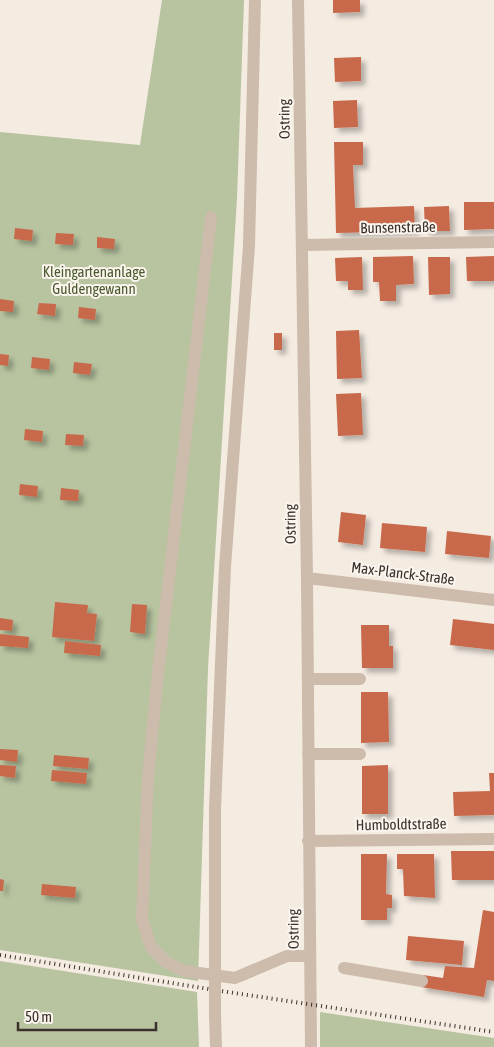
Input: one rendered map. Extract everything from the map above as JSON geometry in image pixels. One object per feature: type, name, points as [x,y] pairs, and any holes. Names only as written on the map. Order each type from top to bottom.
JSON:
[{"type":"street","points":[[216,1047],[216,809],[224,606],[249,246],[255,0]]},
{"type":"street","name":"Ostring","points":[[298,0],[307,578],[311,1047]]},
{"type":"street","points":[[211,217],[158,673],[148,777],[142,920],[152,947],[166,962],[184,971],[235,978],[287,956],[310,956]]},
{"type":"street","name":"Bunsenstraße","points":[[302,245],[494,242]]},
{"type":"street","name":"Max-Planck-Straße","points":[[307,578],[494,600]]},
{"type":"street","points":[[308,679],[360,679]]},
{"type":"street","points":[[308,754],[360,754]]},
{"type":"street","name":"Humboldtstraße","points":[[308,841],[494,839]]},
{"type":"street","points":[[344,968],[422,981]]},
{"type":"green space","name":"Kleingartenanlage Guldengewann","points":[[162,0],[244,0],[237,198],[208,668],[198,981],[0,950],[0,132],[140,145]]},
{"type":"green space","points":[[0,961],[197,992],[199,1047],[0,1047]]},
{"type":"green space","points":[[320,1012],[494,1038],[494,1047],[320,1047]]},
{"type":"building","points":[[333,0],[360,0],[360,12],[333,13]]},
{"type":"building","points":[[361,57],[361,81],[335,82],[334,58]]},
{"type":"building","points":[[357,100],[358,127],[334,128],[333,101]]},
{"type":"building","points":[[334,142],[363,142],[363,165],[353,165],[355,208],[414,206],[415,231],[336,233]]},
{"type":"building","points":[[464,202],[494,202],[494,229],[464,230]]},
{"type":"building","points":[[449,206],[450,231],[425,231],[424,207]]},
{"type":"building","points":[[15,228],[33,230],[32,241],[14,239]]},
{"type":"building","points":[[56,233],[74,234],[73,245],[55,244]]},
{"type":"building","points":[[97,237],[115,239],[114,249],[97,248]]},
{"type":"building","points":[[413,256],[414,284],[396,285],[396,301],[380,301],[379,282],[373,282],[373,257]]},
{"type":"building","points":[[494,256],[494,281],[467,281],[466,257]]},
{"type":"building","points":[[362,257],[363,290],[348,290],[348,281],[336,281],[335,258]]},
{"type":"building","points":[[428,257],[450,257],[450,294],[429,295]]},
{"type":"building","points":[[0,299],[14,301],[13,312],[0,311]]},
{"type":"building","points":[[39,303],[56,304],[55,316],[37,314]]},
{"type":"building","points":[[79,307],[96,309],[95,320],[78,318]]},
{"type":"building","points":[[359,330],[362,378],[337,379],[336,331]]},
{"type":"building","points":[[274,333],[282,333],[282,350],[274,350]]},
{"type":"building","points":[[0,354],[9,355],[8,366],[0,365]]},
{"type":"building","points":[[32,357],[50,359],[49,370],[31,368]]},
{"type":"building","points":[[74,362],[92,364],[90,375],[73,373]]},
{"type":"building","points":[[361,393],[363,435],[338,436],[336,394]]},
{"type":"building","points":[[25,429],[43,431],[42,442],[24,440]]},
{"type":"building","points":[[66,434],[84,435],[83,446],[65,445]]},
{"type":"building","points":[[20,484],[38,486],[37,497],[19,495]]},
{"type":"building","points":[[61,488],[79,490],[78,501],[60,500]]},
{"type":"building","points":[[341,512],[366,515],[363,545],[338,542]]},
{"type":"building","points":[[382,523],[427,527],[425,552],[380,548]]},
{"type":"building","points":[[447,531],[491,536],[489,558],[445,554]]},
{"type":"building","points":[[55,602],[88,605],[87,613],[97,614],[94,641],[52,637]]},
{"type":"building","points":[[132,604],[147,605],[145,634],[130,632]]},
{"type":"building","points":[[0,618],[13,620],[12,631],[0,630]]},
{"type":"building","points":[[453,619],[494,624],[494,650],[450,645]]},
{"type":"building","points":[[361,625],[389,625],[389,646],[393,646],[393,668],[362,668]]},
{"type":"building","points":[[0,634],[29,637],[28,648],[0,646]]},
{"type":"building","points":[[65,641],[101,645],[100,656],[64,653]]},
{"type":"building","points":[[361,692],[388,692],[389,742],[361,743]]},
{"type":"building","points":[[0,749],[18,750],[17,762],[0,760]]},
{"type":"building","points":[[54,755],[89,758],[88,769],[53,766]]},
{"type":"building","points":[[0,765],[16,766],[15,778],[0,776]]},
{"type":"building","points":[[388,765],[388,814],[362,814],[362,766]]},
{"type":"building","points":[[52,770],[87,773],[86,784],[51,781]]},
{"type":"building","points":[[489,773],[494,773],[494,815],[454,816],[453,792],[490,791]]},
{"type":"building","points":[[451,851],[494,851],[494,880],[452,880]]},
{"type":"building","points":[[361,854],[387,854],[386,894],[392,895],[392,908],[387,908],[387,920],[361,920]]},
{"type":"building","points":[[397,854],[434,854],[435,898],[404,896],[403,869],[397,869]]},
{"type":"building","points":[[0,879],[4,880],[3,891],[0,891]]},
{"type":"building","points":[[42,884],[76,887],[75,898],[41,895]]},
{"type":"building","points":[[483,910],[494,912],[494,981],[487,980],[484,997],[421,987],[423,975],[443,978],[445,966],[474,968]]},
{"type":"building","points":[[408,936],[464,941],[462,965],[406,960]]},
{"type":"railway","points":[[0,955],[221,991],[494,1032]]}]
